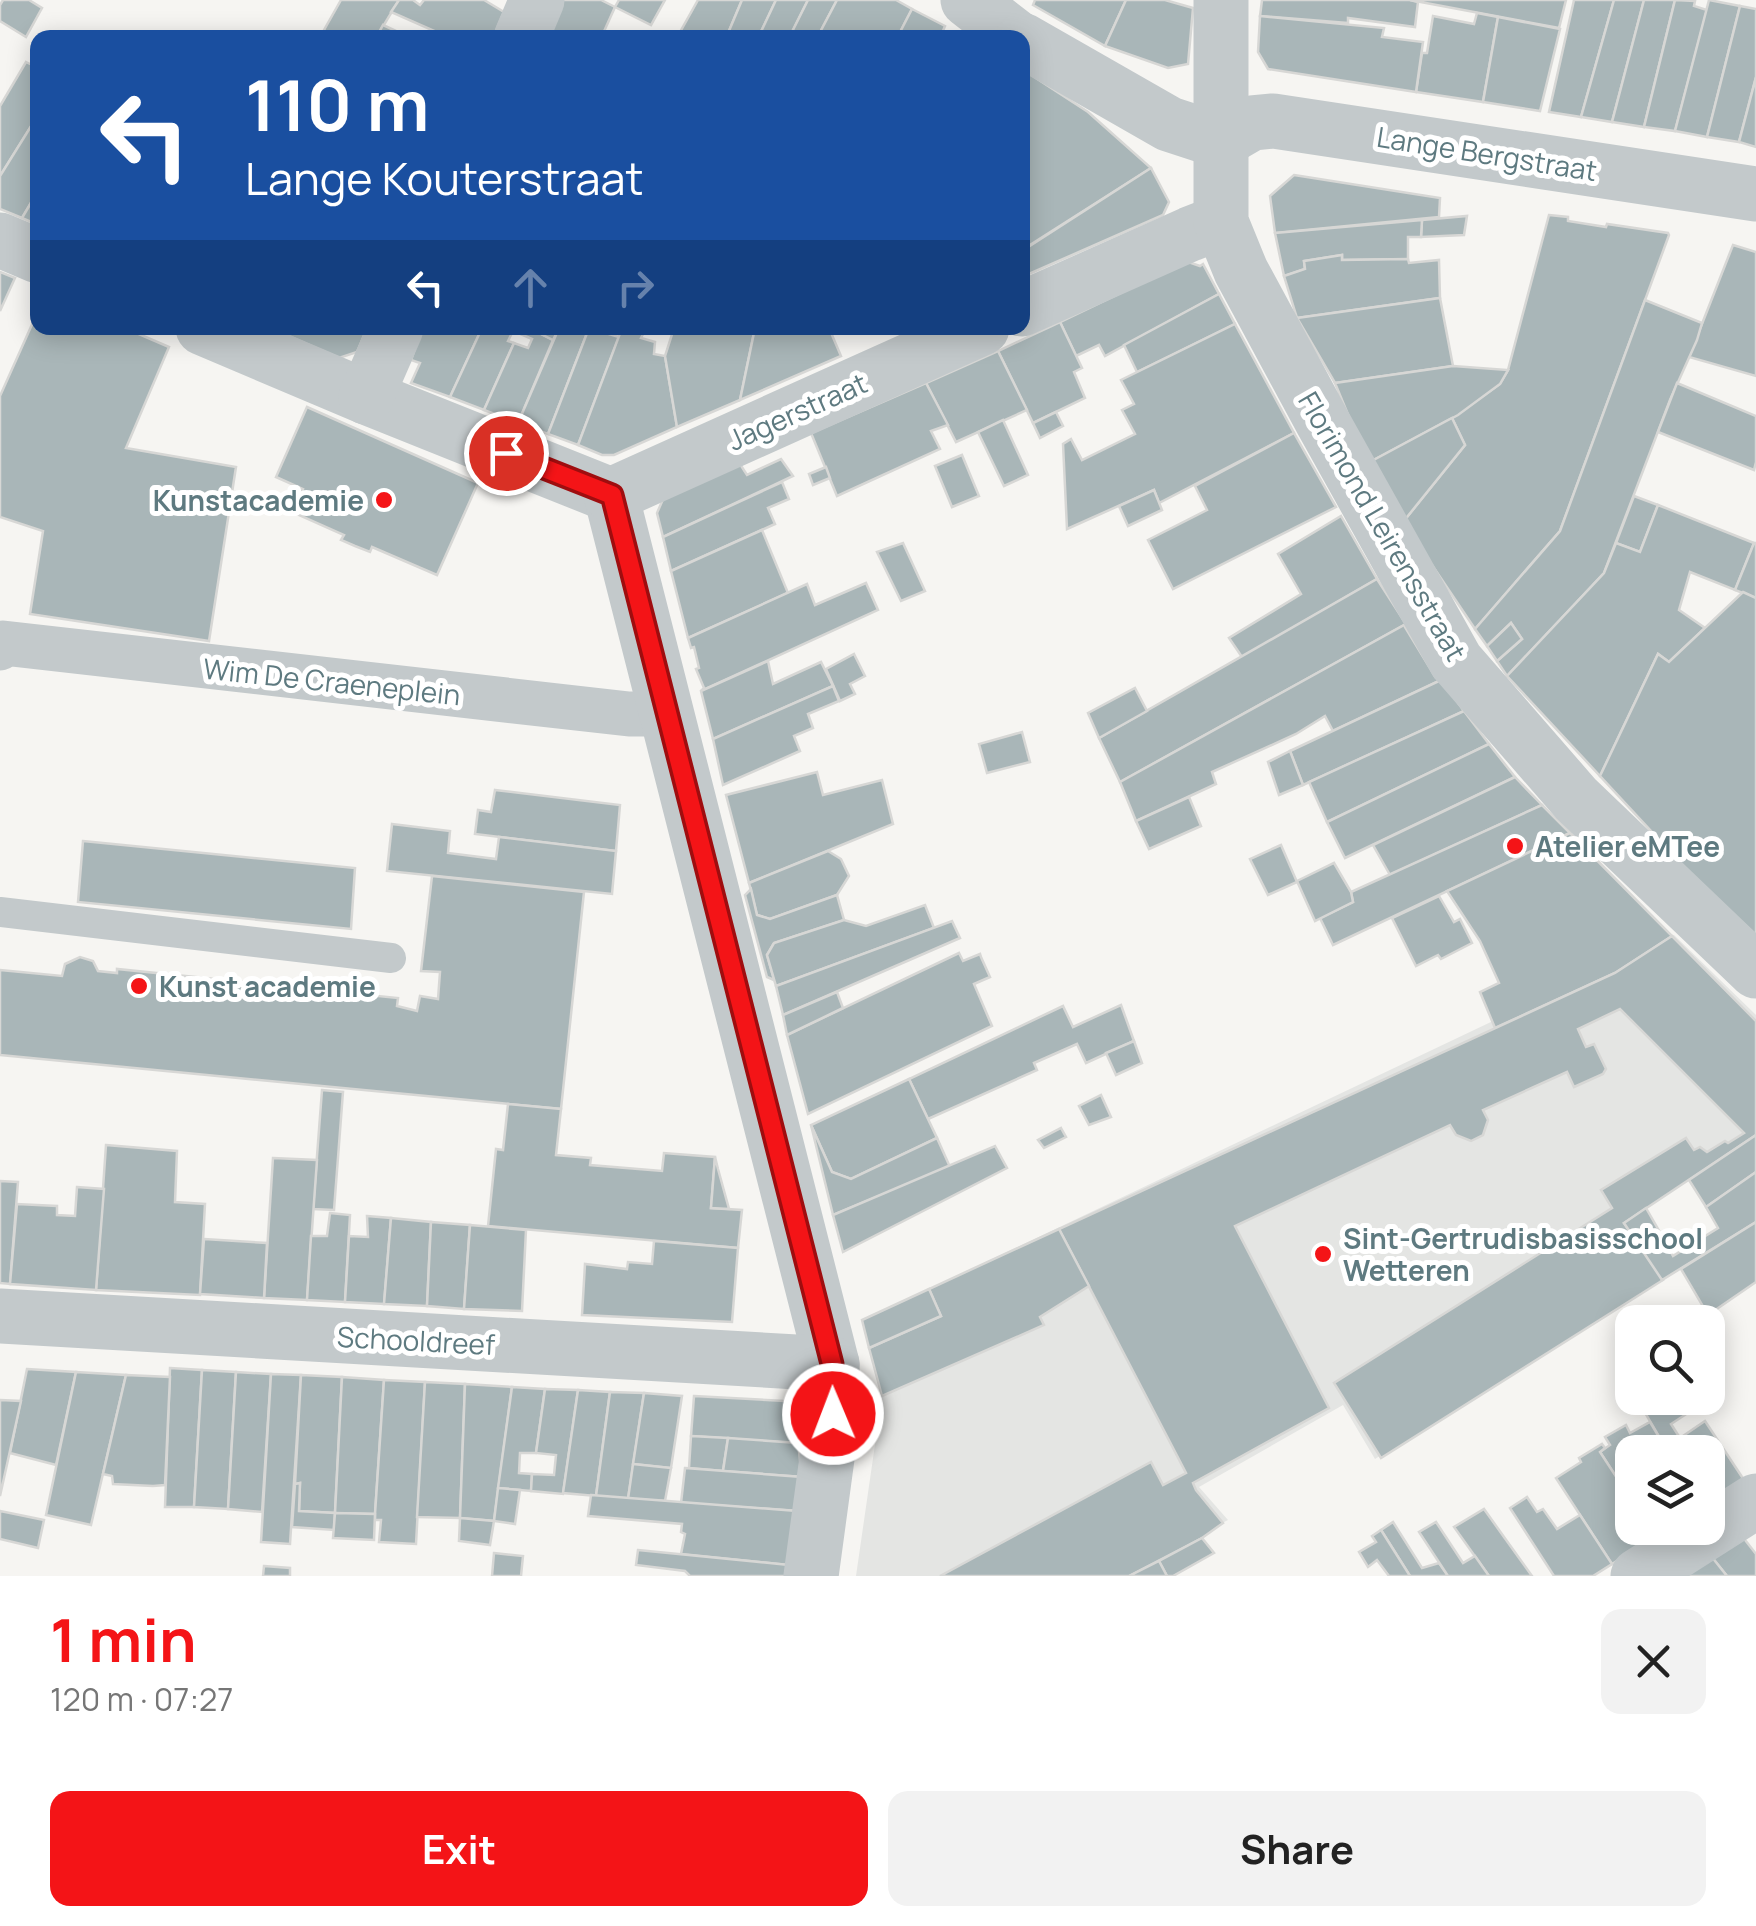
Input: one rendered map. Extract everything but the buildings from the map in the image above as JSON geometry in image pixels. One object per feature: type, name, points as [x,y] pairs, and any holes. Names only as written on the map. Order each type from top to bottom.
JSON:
[{"type":"street","points":[[524,30],[537,0]]},
{"type":"street","points":[[968,0],[1008,30]]},
{"type":"street","points":[[1030,305],[1221,222],[1221,0]]},
{"type":"street","points":[[1030,45],[1169,124],[1221,141]]},
{"type":"street","name":"Lange Bergstraat","points":[[1221,141],[1252,123],[1273,121],[1756,194]]},
{"type":"street","name":"Florimond Leirensstraat","points":[[1221,222],[1240,271],[1456,661],[1576,799],[1756,971]]},
{"type":"street","points":[[0,240],[30,253]]},
{"type":"street","points":[[220,335],[612,495],[832,1364],[833,1414],[811,1576]]},
{"type":"street","points":[[366,397],[393,335]]},
{"type":"street","name":"Jagerstraat","points":[[612,495],[966,335]]},
{"type":"street","name":"Wim De Craeneplein","points":[[0,648],[3,644],[629,714],[666,714]]},
{"type":"street","name":"Schooldreef","points":[[0,1316],[832,1364]]},
{"type":"street","points":[[1638,1576],[1756,1501]]},
{"type":"lane","points":[[0,912],[391,958]]},
{"type":"shaded area","name":"Sint-Gertrudisbasisschool Wetteren","points":[[1674,935],[1756,1015],[1756,1133],[1619,1222],[1658,1280],[1375,1459],[1343,1405],[1199,1487],[1228,1520],[1119,1576],[856,1576],[882,1396],[869,1348],[940,1316],[929,1289]]},
{"type":"place","name":"Kunstacademie","points":[[384,500]]},
{"type":"place","name":"Atelier eMTee","points":[[1515,846]]},
{"type":"place","name":"Kunst academie","points":[[139,986]]},
{"type":"place","name":"Sint-Gertrudisbasisschool Wetteren","points":[[1323,1254]]},
{"type":"route","points":[[506,453],[612,495],[832,1364],[833,1414]]}]
